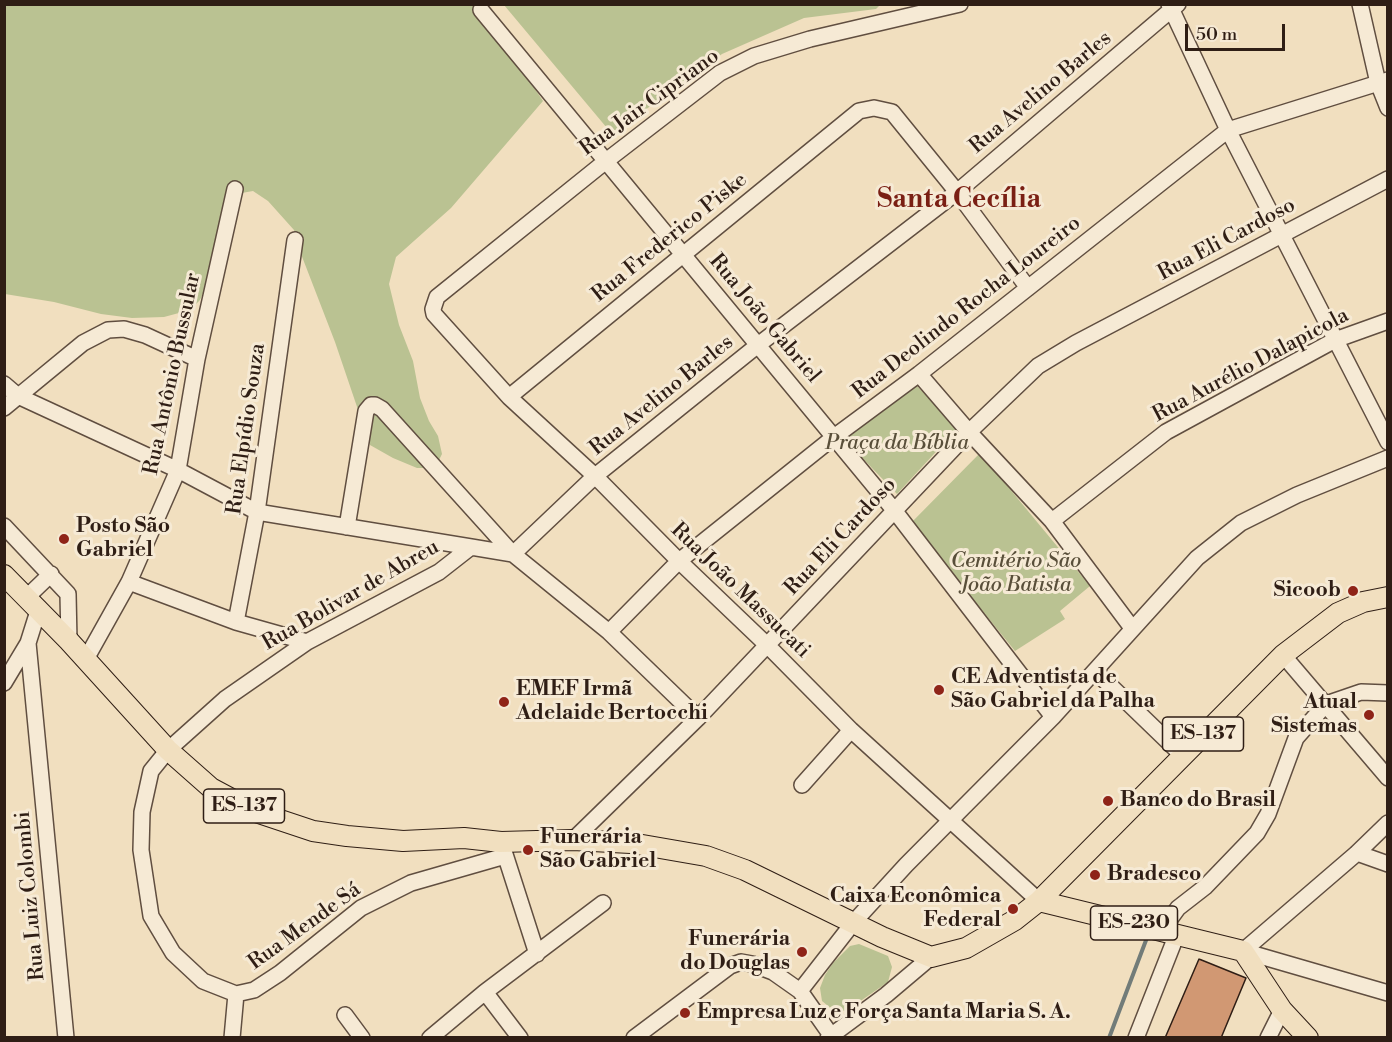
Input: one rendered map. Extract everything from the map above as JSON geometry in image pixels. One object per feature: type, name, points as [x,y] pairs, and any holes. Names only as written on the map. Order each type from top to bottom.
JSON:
[{"type":"main road","name":"ES-137","points":[[4,575],[69,640],[168,750],[212,788],[256,812],[313,831],[403,841],[464,838],[503,849],[573,840],[631,843],[706,856],[745,870],[882,937],[932,957],[966,948],[1015,920],[1039,901],[1283,655],[1338,613],[1363,602],[1388,597]]},
{"type":"main road","name":"ES-230","points":[[1039,901],[1236,948]]},
{"type":"main road","points":[[1236,948],[1282,1010],[1308,1038]]},
{"type":"street","name":"Rua Jair Cipriano","points":[[437,297],[606,161],[720,74],[754,56],[810,39],[960,4]]},
{"type":"street","points":[[1360,4],[1383,81],[1388,108]]},
{"type":"street","points":[[1173,6],[1228,129],[1388,442]]},
{"type":"street","name":"Rua Avelino Barles","points":[[513,554],[595,476],[758,345],[957,192],[1173,6]]},
{"type":"street","name":"Rua João Gabriel","points":[[481,10],[894,510],[1053,717]]},
{"type":"street","name":"Rua Deolindo Rocha Loureiro","points":[[609,632],[679,561],[1228,129],[1383,81]]},
{"type":"street","name":"Rua Frederico Piske","points":[[508,397],[859,111],[874,108],[892,112],[957,192]]},
{"type":"street","name":"Rua Eli Cardoso","points":[[573,840],[698,718],[969,432],[1038,366],[1076,343],[1388,179]]},
{"type":"street","name":"Rua Antônio Bussular","points":[[86,659],[129,582],[178,470],[197,359],[235,189]]},
{"type":"street","points":[[957,192],[1028,288]]},
{"type":"street","name":"Rua Elpídio Souza","points":[[236,622],[257,512],[295,240]]},
{"type":"street","name":"Rua João Massucati","points":[[437,297],[434,303],[434,314],[508,397],[595,476],[851,730],[1039,901]]},
{"type":"street","name":"Rua Aurélio Dalapicola","points":[[1052,521],[1166,432],[1335,340],[1388,321]]},
{"type":"street","points":[[4,408],[83,343],[108,330],[124,329],[145,335],[197,359]]},
{"type":"street","points":[[919,374],[969,432],[1052,521],[1132,628]]},
{"type":"street","points":[[4,384],[18,396],[178,470],[257,512],[471,547]]},
{"type":"street","points":[[347,526],[366,411],[371,405],[375,405],[382,409],[513,554]]},
{"type":"street","points":[[800,991],[853,923],[950,820],[1053,717],[1197,558],[1242,523],[1297,495],[1388,458]]},
{"type":"street","points":[[5,528],[68,594],[69,640]]},
{"type":"street","name":"Rua Bolivar de Abreu","points":[[168,750],[225,699],[307,642],[439,572],[471,547],[513,554],[609,632],[698,718]]},
{"type":"street","points":[[33,603],[51,574]]},
{"type":"street","points":[[129,582],[236,622],[307,642]]},
{"type":"street","name":"Rua Luiz Colombi","points":[[33,603],[28,643],[66,1038]]},
{"type":"street","points":[[4,683],[28,643]]},
{"type":"street","points":[[1283,655],[1388,778]]},
{"type":"street","points":[[1095,671],[1182,755]]},
{"type":"street","points":[[1136,1038],[1178,908],[1204,887],[1257,833],[1268,814],[1296,738],[1326,704],[1361,692],[1388,693]]},
{"type":"street","points":[[802,785],[851,730]]},
{"type":"street","name":"Rua Mende Sá","points":[[168,750],[151,771],[142,812],[141,850],[151,916],[173,953],[203,981],[236,994],[254,990],[280,973],[361,908],[411,883],[503,849]]},
{"type":"street","points":[[1236,948],[1357,853],[1388,823]]},
{"type":"street","points":[[503,849],[537,954]]},
{"type":"street","points":[[1357,853],[1388,864]]},
{"type":"street","points":[[430,1038],[485,992],[603,903]]},
{"type":"street","points":[[1236,948],[1388,993]]},
{"type":"street","points":[[634,1038],[730,966],[741,962],[773,972],[800,991],[831,1037],[932,957]]},
{"type":"street","points":[[485,992],[520,1038]]},
{"type":"street","points":[[232,1038],[236,994]]},
{"type":"street","points":[[1268,1038],[1282,1010]]},
{"type":"street","points":[[345,1015],[362,1038]]},
{"type":"green space","points":[[4,5],[479,5],[543,101],[451,208],[396,257],[389,284],[399,325],[413,361],[420,398],[438,436],[442,454],[435,468],[417,468],[370,445],[294,230],[268,201],[253,191],[236,194],[211,275],[200,300],[190,310],[164,317],[132,318],[101,314],[54,302],[5,294]]},
{"type":"green space","points":[[504,5],[880,5],[876,9],[804,18],[722,54],[612,134]]},
{"type":"green space","name":"Praça da Bíblia","points":[[917,386],[958,428],[897,494],[844,439]]},
{"type":"green space","name":"Cemitério São João Batista","points":[[980,453],[1090,586],[1060,611],[1065,619],[1015,651],[911,523]]},
{"type":"green space","points":[[859,944],[888,956],[892,967],[888,982],[846,1011],[833,1010],[822,1001],[820,988],[825,975],[850,946]]},
{"type":"building","points":[[1199,959],[1246,978],[1221,1038],[1165,1038]]},
{"type":"waterway","points":[[1109,1038],[1148,935]]},
{"type":"place","name":"Posto São Gabriel","points":[[64,539]]},
{"type":"place","name":"Sicoob","points":[[1353,591]]},
{"type":"place","name":"CE Adventista de São Gabriel da Palha","points":[[939,690]]},
{"type":"place","name":"EMEF Irmã Adelaide Bertocchi","points":[[504,702]]},
{"type":"place","name":"Atual Sistemas","points":[[1369,715]]},
{"type":"place","name":"Banco do Brasil","points":[[1108,801]]},
{"type":"place","name":"Funerária São Gabriel","points":[[528,850]]},
{"type":"place","name":"Bradesco","points":[[1095,875]]},
{"type":"place","name":"Caixa Econômica Federal","points":[[1013,909]]},
{"type":"place","name":"Funerária do Douglas","points":[[802,952]]},
{"type":"place","name":"Empresa Luz e Força Santa Maria S. A.","points":[[685,1013]]},
{"type":"district","name":"Santa Cecília","points":[[959,201]]}]
